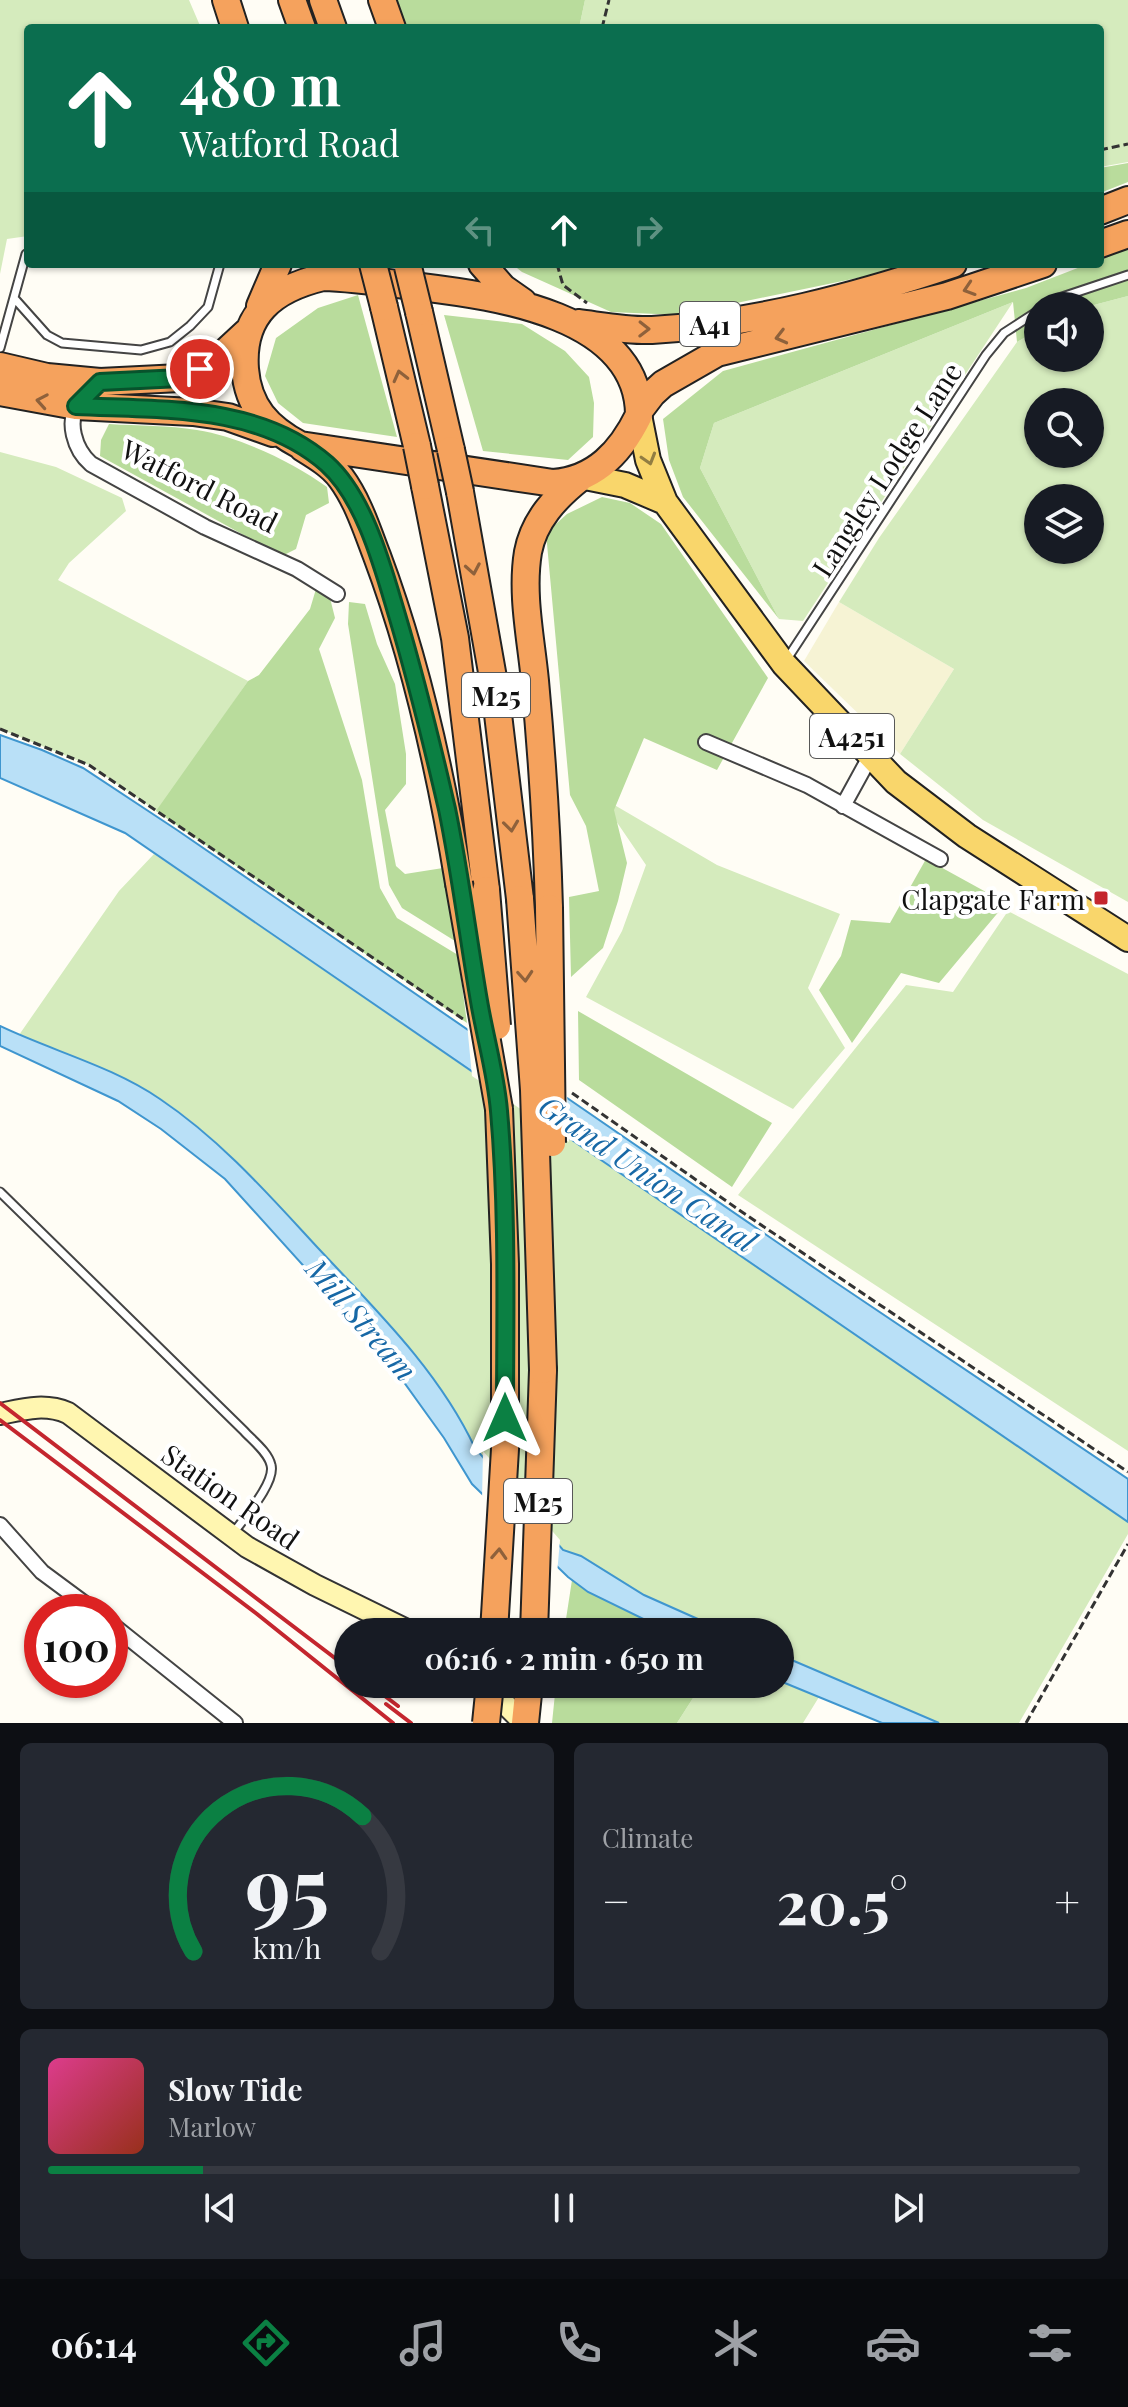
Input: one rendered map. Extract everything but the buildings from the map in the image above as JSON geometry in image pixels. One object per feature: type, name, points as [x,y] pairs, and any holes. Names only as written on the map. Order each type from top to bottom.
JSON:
[{"type":"highway","points":[[226,0],[234,24]]},
{"type":"highway","points":[[292,0],[301,24]]},
{"type":"highway","points":[[323,0],[332,24]]},
{"type":"highway","points":[[382,0],[391,24]]},
{"type":"highway","points":[[1104,209],[1128,200]]},
{"type":"highway","points":[[1104,243],[1128,234]]},
{"type":"highway","points":[[0,366],[47,377],[100,382],[180,378],[220,357],[252,323],[281,292],[298,283],[323,277],[476,294],[527,305],[567,321],[603,344],[620,360],[630,376],[639,413],[618,450],[582,478],[553,483],[292,441],[256,410],[245,367],[252,323],[276,268]]},
{"type":"highway","name":"M25","points":[[374,268],[417,446],[455,638],[496,997],[505,1264],[505,1433],[495,1618]]},
{"type":"highway","name":"M25","points":[[408,268],[460,492],[495,689],[520,899],[534,1090],[543,1370]]},
{"type":"highway","points":[[486,268],[503,288],[527,305]]},
{"type":"highway","name":"A41","points":[[567,321],[649,330],[705,324],[852,294],[940,268]]},
{"type":"highway","name":"A41","points":[[639,413],[663,384],[717,353],[947,296],[1031,268]]},
{"type":"highway","name":"Watford Road","points":[[0,392],[76,406],[193,412],[228,417],[292,441]]},
{"type":"highway","name":"M25","points":[[292,441],[331,468],[349,490],[387,582],[414,674],[444,797],[499,1109]]},
{"type":"highway","name":"M25","points":[[534,1618],[543,1370],[553,1256],[546,816],[528,609],[528,551],[544,513],[582,478]]},
{"type":"highway","points":[[486,1723],[487,1698]]},
{"type":"highway","points":[[524,1723],[527,1698]]},
{"type":"main road","name":"A4251","points":[[639,413],[648,460],[665,502],[784,664],[896,782],[967,836],[1128,939]]},
{"type":"main road","points":[[582,478],[625,485],[665,502]]},
{"type":"street","points":[[76,406],[100,382]]},
{"type":"street","name":"Watford Road","points":[[76,406],[73,435],[80,455],[91,464],[205,527],[297,569],[337,594]]},
{"type":"street","points":[[706,742],[807,785],[940,859]]},
{"type":"street","points":[[843,806],[871,755]]},
{"type":"street","name":"Station Road","points":[[0,1414],[39,1406],[68,1413],[230,1536],[275,1564],[383,1618]]},
{"type":"street","points":[[0,1525],[42,1572],[72,1594]]},
{"type":"street","points":[[128,1637],[235,1723]]},
{"type":"street","points":[[503,1698],[524,1723]]},
{"type":"lane","points":[[0,348],[24,261]]},
{"type":"lane","points":[[14,298],[47,335],[62,343],[141,350],[170,342],[190,326],[208,307],[219,268]]},
{"type":"lane","points":[[1077,292],[1128,275]]},
{"type":"lane","name":"Langley Lodge Lane","points":[[784,664],[986,355],[1004,333],[1024,320]]},
{"type":"lane","points":[[0,1192],[244,1431],[271,1462],[269,1480],[230,1536]]},
{"type":"path","points":[[603,24],[609,0]]},
{"type":"path","points":[[1104,149],[1128,144]]},
{"type":"path","points":[[558,268],[563,285]]},
{"type":"path","points":[[0,729],[89,765],[470,1023]]},
{"type":"path","points":[[561,1086],[1128,1472]]},
{"type":"path","points":[[1026,1723],[1128,1544]]},
{"type":"shaded area","points":[[839,602],[954,669],[900,754],[804,661]]},
{"type":"green space","points":[[0,0],[189,0],[199,24],[24,24],[24,237],[7,239],[0,274]]},
{"type":"green space","points":[[395,0],[585,0],[580,24],[404,24]]},
{"type":"green space","points":[[585,0],[1128,0],[1128,162],[1104,166],[1104,24],[580,24]]},
{"type":"green space","points":[[1128,163],[1128,182],[1104,191],[1104,167]]},
{"type":"green space","points":[[1128,249],[1128,296],[1104,302],[1104,292],[1024,292],[1024,338],[1017,342],[1013,302],[714,423],[700,468],[779,619],[683,497],[669,460],[663,419],[723,371],[1026,288],[1078,268],[1104,268],[1104,258]]},
{"type":"green space","points":[[517,268],[899,268],[679,315],[611,312]]},
{"type":"green space","points":[[358,295],[397,437],[303,423],[278,403],[265,376],[276,338],[318,308]]},
{"type":"green space","points":[[1128,296],[1128,902],[983,820],[900,754],[954,669],[839,602],[879,538],[1017,342],[1024,338],[1024,372],[1104,372],[1104,302]]},
{"type":"green space","points":[[1013,302],[803,621],[779,619],[700,468],[714,423]]},
{"type":"green space","points":[[444,315],[522,324],[565,351],[589,377],[594,403],[593,437],[568,460],[483,451]]},
{"type":"green space","points":[[109,424],[186,428],[214,433],[248,445],[282,460],[327,487],[329,503],[306,515],[296,549],[282,556],[100,456],[101,440]]},
{"type":"green space","points":[[0,452],[56,467],[122,498],[126,511],[69,563],[58,580],[248,681],[158,812],[89,765],[0,729]]},
{"type":"green space","points":[[602,497],[630,503],[661,524],[768,678],[717,770],[644,738],[614,810],[627,863],[618,901],[603,948],[571,977],[569,897],[599,891],[586,826],[570,795],[546,533],[567,514]]},
{"type":"green space","points":[[316,589],[330,598],[335,618],[319,649],[362,780],[380,888],[397,918],[458,955],[467,1023],[156,811],[248,681],[259,675],[310,609]]},
{"type":"green space","points":[[349,602],[365,604],[377,644],[395,684],[406,754],[406,784],[385,810],[396,866],[405,874],[443,868],[455,941],[402,908],[389,885],[348,624]]},
{"type":"green space","points":[[599,796],[717,865],[840,914],[808,988],[845,1048],[793,1109],[586,997],[622,931],[646,865]]},
{"type":"green space","points":[[154,854],[1128,1522],[1128,1534],[1019,1723],[939,1723],[794,1661],[794,1618],[696,1618],[644,1595],[581,1556],[563,1550],[475,1448],[442,1392],[402,1340],[259,1184],[221,1147],[180,1112],[142,1087],[19,1035],[119,891]]},
{"type":"green space","points":[[926,859],[1006,903],[939,983],[901,973],[852,1043],[819,990],[841,956],[851,920],[890,923]]},
{"type":"green space","points":[[1008,911],[1128,974],[1128,1451],[738,1195],[906,985],[953,992]]},
{"type":"green space","points":[[578,1011],[772,1123],[732,1187],[579,1080]]},
{"type":"green space","points":[[572,1580],[588,1592],[641,1618],[566,1618]]},
{"type":"green space","points":[[794,1687],[819,1697],[803,1723],[677,1723],[693,1698],[794,1698]]},
{"type":"green space","points":[[555,1698],[693,1698],[677,1723],[552,1723]]},
{"type":"water","name":"Grand Union Canal","points":[[0,735],[83,768],[177,830],[832,1280],[1128,1479],[1128,1522],[125,833],[0,778]]},
{"type":"water","name":"Mill Stream","points":[[0,1026],[122,1077],[160,1099],[204,1132],[263,1188],[405,1342],[443,1393],[475,1448],[563,1550],[581,1556],[644,1595],[696,1618],[641,1618],[588,1592],[568,1577],[472,1484],[444,1438],[385,1356],[225,1179],[161,1129],[118,1101],[0,1046]]},
{"type":"water","points":[[794,1661],[939,1723],[882,1723],[794,1687]]},
{"type":"pier","points":[[467,1024],[567,1092],[569,1142],[472,1076]]},
{"type":"pier","points":[[483,1451],[560,1540],[557,1574],[482,1500]]},
{"type":"railway","points":[[0,1403],[334,1657]]},
{"type":"railway","points":[[0,1420],[257,1614],[393,1723]]},
{"type":"railway","points":[[387,1698],[398,1706]]},
{"type":"railway","points":[[386,1704],[411,1723]]},
{"type":"place","name":"Clapgate Farm","points":[[1101,898]]},
{"type":"route","points":[[200,369],[180,378],[100,382],[76,406],[193,412],[228,417],[284,437],[323,461],[339,476],[365,523],[387,582],[414,674],[447,812],[499,1109],[505,1264],[505,1418]]}]
